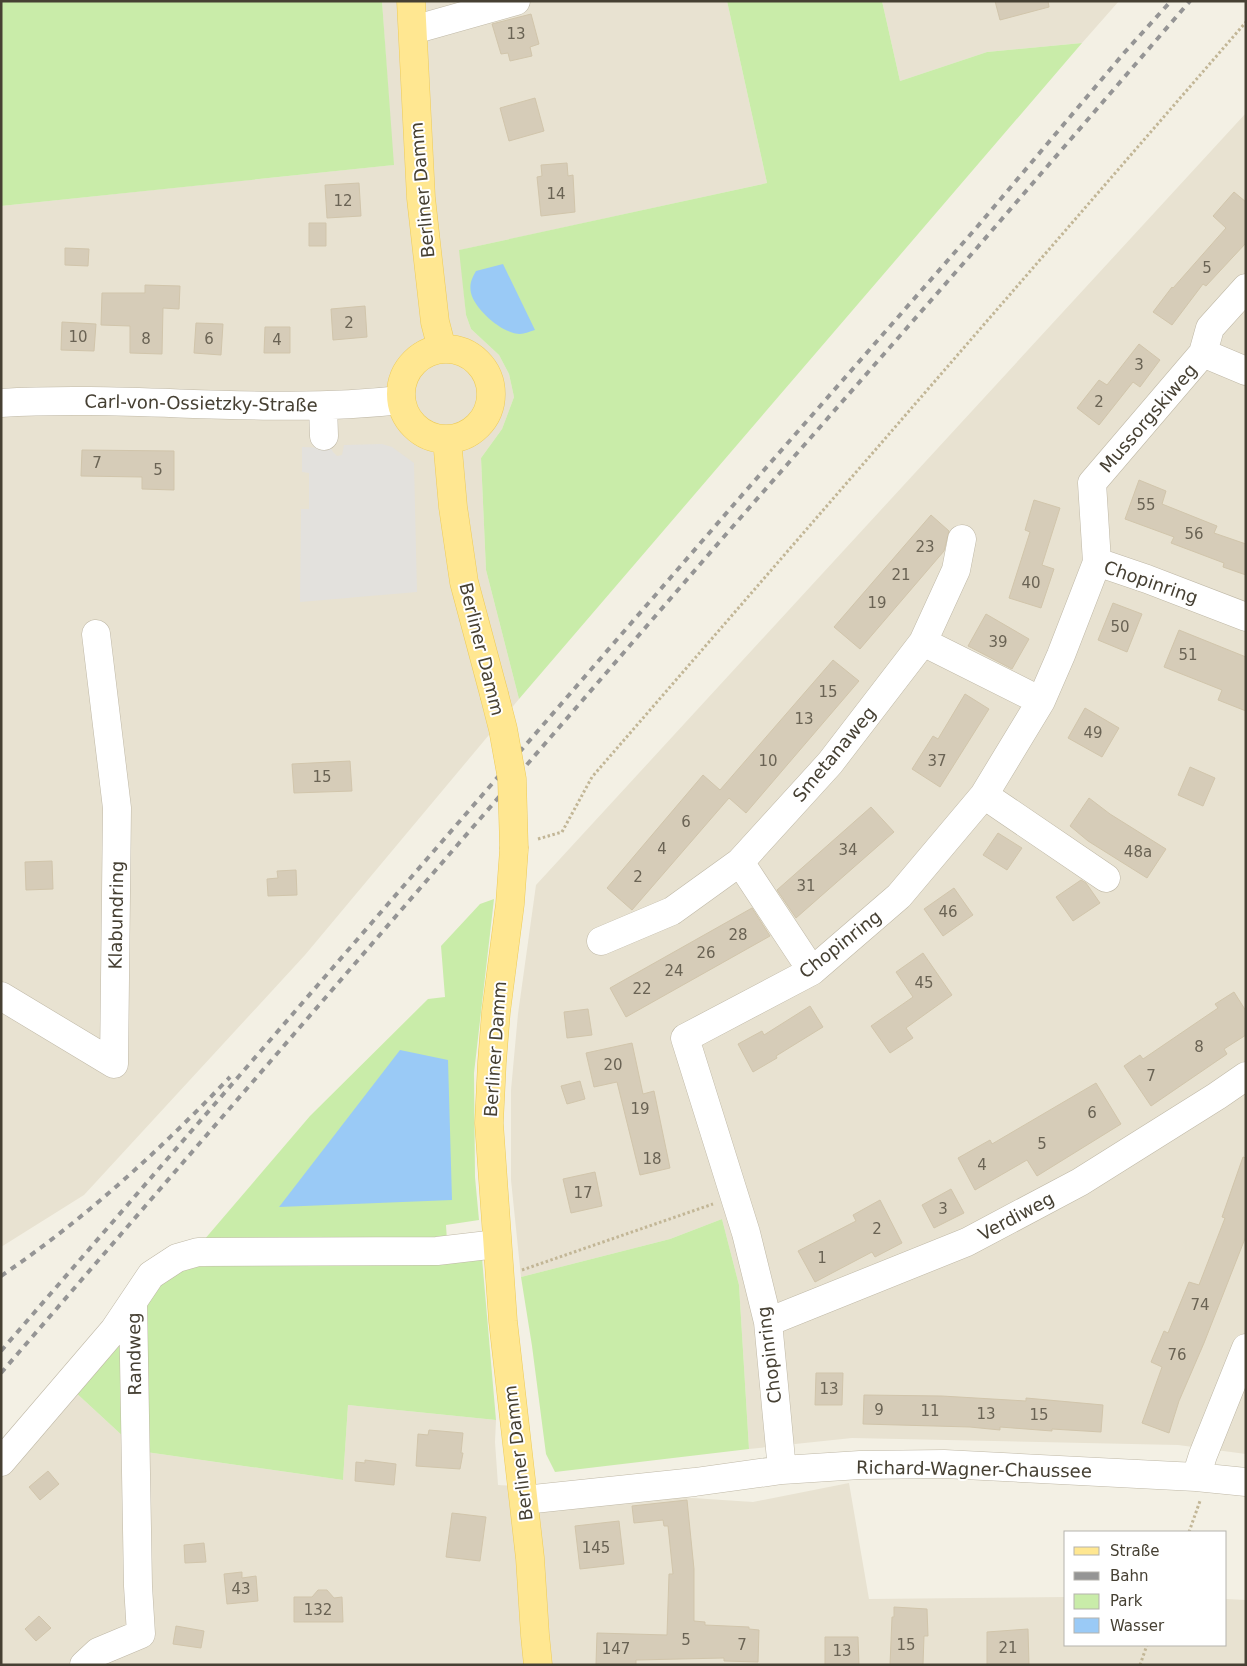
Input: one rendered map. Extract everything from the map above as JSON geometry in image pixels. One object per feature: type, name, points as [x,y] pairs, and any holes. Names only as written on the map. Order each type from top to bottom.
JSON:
[{"type":"main road","name":"Berliner Damm","points":[[411,1],[421,198],[435,322],[442,349]]},
{"type":"main road","points":[[442,349],[456,350],[476,360],[484,370],[490,385],[490,400],[484,418],[475,428],[462,436],[447,439],[428,436],[411,424],[404,412],[401,400],[401,386],[405,374],[411,365],[430,352],[442,349]]},
{"type":"main road","name":"Berliner Damm","points":[[447,439],[453,507],[464,582],[503,729],[512,779],[514,849],[512,885],[496,1012],[489,1123],[502,1321],[524,1500],[538,1665]]},
{"type":"street","points":[[413,30],[516,1]]},
{"type":"street","name":"Mussorgskiweg","points":[[1097,562],[1092,483],[1203,353],[1210,328],[1246,288]]},
{"type":"street","points":[[1203,353],[1246,371]]},
{"type":"street","name":"Carl-von-Ossietzky-Straße","points":[[1,403],[69,401],[323,406],[401,400]]},
{"type":"street","points":[[323,406],[324,436]]},
{"type":"street","name":"Smetanaweg","points":[[601,941],[672,911],[740,862],[830,763],[923,642],[956,570],[962,539]]},
{"type":"street","name":"Chopinring","points":[[782,1470],[768,1322],[746,1233],[685,1038],[812,971],[899,896],[984,795],[1041,701],[1097,562],[1246,617]]},
{"type":"street","name":"Klabundring","points":[[1,996],[114,1064],[117,808],[96,634]]},
{"type":"street","points":[[923,642],[1041,701]]},
{"type":"street","points":[[984,795],[1106,878]]},
{"type":"street","points":[[740,862],[812,971]]},
{"type":"street","name":"Verdiweg","points":[[768,1322],[967,1242],[1080,1182],[1246,1076]]},
{"type":"street","name":"Randweg","points":[[84,1665],[98,1652],[141,1634],[133,1302],[151,1275],[176,1258],[198,1252],[437,1251],[497,1244]]},
{"type":"street","points":[[1,1462],[114,1330],[133,1302]]},
{"type":"street","points":[[1202,1478],[1203,1455],[1246,1348]]},
{"type":"street","name":"Richard-Wagner-Chaussee","points":[[524,1500],[695,1482],[782,1470],[860,1465],[944,1464],[1246,1482]]},
{"type":"path","points":[[514,849],[531,841],[562,832],[592,778],[1246,22]]},
{"type":"path","points":[[515,1272],[735,1197]]},
{"type":"path","points":[[1189,1531],[1202,1478]]},
{"type":"path","points":[[1140,1665],[1147,1646]]},
{"type":"shaded area","points":[[382,1],[727,1],[767,183],[460,250],[466,315],[471,329],[499,355],[509,374],[514,397],[502,429],[481,458],[486,570],[519,699],[305,955],[84,1195],[1,1247],[1,206],[393,165]]},
{"type":"shaded area","points":[[882,1],[1119,1],[1082,43],[987,52],[900,81]]},
{"type":"shaded area","points":[[1246,113],[1246,1454],[1178,1445],[852,1438],[749,1449],[739,1285],[722,1219],[670,1239],[521,1277],[511,1180],[511,1090],[518,1014],[536,885]]},
{"type":"shaded area","points":[[382,444],[392,447],[414,463],[417,592],[300,602],[301,509],[309,509],[309,473],[302,472],[302,447],[331,448],[337,456],[342,455],[344,445]]},
{"type":"shaded area","points":[[73,1390],[139,1451],[343,1480],[348,1405],[496,1420],[495,1442],[498,1485],[753,1502],[849,1483],[869,1599],[1064,1597],[1064,1646],[1227,1646],[1227,1599],[1246,1600],[1246,1665],[1,1665],[1,1471]]},
{"type":"green space","points":[[1,1],[382,1],[394,165],[1,206]]},
{"type":"green space","points":[[727,1],[882,1],[900,81],[987,52],[1082,43],[519,699],[486,570],[481,458],[502,429],[514,397],[509,374],[499,355],[471,329],[466,315],[459,250],[767,183]]},
{"type":"green space","points":[[494,899],[474,1073],[475,1177],[479,1220],[446,1225],[447,1241],[198,1247],[310,1116],[428,999],[445,997],[441,946],[480,904]]},
{"type":"green space","points":[[722,1219],[739,1285],[749,1449],[555,1472],[546,1454],[521,1277],[670,1239]]},
{"type":"green space","points":[[482,1258],[496,1420],[348,1405],[343,1480],[139,1451],[73,1390],[139,1305],[180,1267]]},
{"type":"water","points":[[503,264],[535,330],[520,334],[506,330],[491,320],[474,300],[470,287],[476,271]]},
{"type":"water","points":[[400,1050],[448,1060],[452,1200],[279,1207]]},
{"type":"building","points":[[995,1],[1048,1],[1049,7],[1000,20]]},
{"type":"building","points":[[531,14],[539,44],[530,47],[532,56],[510,61],[508,53],[501,54],[492,24]]},
{"type":"building","points":[[535,98],[544,131],[509,141],[500,108]]},
{"type":"building","points":[[567,163],[568,176],[573,175],[575,212],[541,216],[537,177],[542,176],[541,165]]},
{"type":"building","points":[[359,183],[361,216],[327,218],[325,185]]},
{"type":"building","points":[[1234,192],[1246,202],[1246,243],[1206,286],[1203,284],[1172,325],[1153,312],[1172,287],[1226,228],[1213,216]]},
{"type":"building","points":[[309,223],[326,223],[326,246],[309,246]]},
{"type":"building","points":[[65,248],[89,249],[88,266],[65,265]]},
{"type":"building","points":[[145,285],[180,286],[179,309],[163,308],[162,354],[130,353],[130,326],[101,325],[102,293],[145,293]]},
{"type":"building","points":[[365,306],[367,337],[333,340],[331,309]]},
{"type":"building","points":[[62,322],[96,324],[94,351],[61,350]]},
{"type":"building","points":[[196,323],[223,324],[221,355],[194,353]]},
{"type":"building","points":[[265,327],[290,327],[290,353],[264,353]]},
{"type":"building","points":[[1139,344],[1160,360],[1140,387],[1133,382],[1099,425],[1077,408],[1099,380],[1107,385]]},
{"type":"building","points":[[82,450],[174,451],[174,490],[142,489],[142,477],[81,476]]},
{"type":"building","points":[[1139,480],[1166,491],[1162,504],[1217,526],[1214,533],[1246,544],[1246,575],[1223,567],[1224,563],[1171,543],[1174,537],[1125,519]]},
{"type":"building","points":[[1034,500],[1060,508],[1042,565],[1054,569],[1041,608],[1009,598],[1030,532],[1025,530]]},
{"type":"building","points":[[931,515],[949,531],[944,551],[860,649],[834,627]]},
{"type":"building","points":[[1113,603],[1142,614],[1127,652],[1098,640]]},
{"type":"building","points":[[986,614],[1029,639],[1012,669],[968,646]]},
{"type":"building","points":[[1179,630],[1246,657],[1246,711],[1218,700],[1222,690],[1164,667]]},
{"type":"building","points":[[833,660],[859,681],[746,813],[729,798],[632,910],[607,888],[703,775],[720,790]]},
{"type":"building","points":[[965,694],[989,709],[940,787],[912,769],[933,736],[938,739]]},
{"type":"building","points":[[1085,708],[1119,728],[1102,757],[1068,738]]},
{"type":"building","points":[[350,761],[352,791],[294,793],[292,764]]},
{"type":"building","points":[[1190,767],[1215,778],[1203,806],[1178,795]]},
{"type":"building","points":[[1089,798],[1110,814],[1166,849],[1147,878],[1088,841],[1070,826]]},
{"type":"building","points":[[871,807],[894,832],[796,918],[777,890]]},
{"type":"building","points":[[998,833],[1022,848],[1007,870],[983,855]]},
{"type":"building","points":[[52,861],[53,889],[26,890],[25,862]]},
{"type":"building","points":[[296,870],[297,895],[268,896],[267,879],[278,878],[277,871]]},
{"type":"building","points":[[1081,880],[1086,883],[1100,903],[1073,921],[1056,897]]},
{"type":"building","points":[[954,888],[973,915],[943,936],[924,909]]},
{"type":"building","points":[[752,908],[770,936],[626,1017],[610,988]]},
{"type":"building","points":[[923,953],[952,995],[906,1028],[913,1038],[890,1053],[871,1026],[913,997],[896,972]]},
{"type":"building","points":[[1234,992],[1246,1011],[1246,1035],[1224,1049],[1227,1054],[1151,1106],[1124,1066],[1140,1055],[1143,1059],[1218,1008],[1215,1004]]},
{"type":"building","points":[[810,1006],[823,1027],[753,1072],[738,1044],[762,1031],[764,1035]]},
{"type":"building","points":[[588,1009],[592,1035],[567,1038],[564,1012]]},
{"type":"building","points":[[632,1043],[643,1094],[654,1091],[670,1168],[640,1175],[617,1082],[594,1087],[586,1053]]},
{"type":"building","points":[[580,1081],[585,1099],[567,1104],[561,1086]]},
{"type":"building","points":[[1096,1083],[1121,1124],[1037,1176],[1027,1160],[975,1190],[958,1158],[990,1140],[992,1144]]},
{"type":"building","points":[[1243,1157],[1246,1158],[1246,1236],[1179,1401],[1169,1433],[1142,1423],[1162,1367],[1151,1362],[1164,1331],[1168,1333],[1189,1282],[1199,1285],[1225,1218],[1222,1217]]},
{"type":"building","points":[[595,1172],[602,1206],[571,1213],[563,1179]]},
{"type":"building","points":[[951,1189],[964,1213],[934,1228],[922,1205]]},
{"type":"building","points":[[880,1200],[902,1243],[875,1257],[872,1252],[815,1282],[798,1251],[856,1221],[853,1215]]},
{"type":"building","points":[[816,1373],[843,1373],[842,1405],[815,1405]]},
{"type":"building","points":[[864,1395],[942,1396],[1026,1401],[1026,1398],[1103,1405],[1101,1432],[1000,1427],[1000,1430],[970,1427],[863,1424]]},
{"type":"building","points":[[429,1430],[463,1433],[461,1453],[463,1453],[460,1469],[416,1466],[418,1434],[428,1435]]},
{"type":"building","points":[[365,1460],[396,1464],[394,1485],[355,1481],[356,1462],[365,1463]]},
{"type":"building","points":[[48,1471],[59,1484],[40,1500],[29,1487]]},
{"type":"building","points":[[687,1500],[694,1569],[694,1621],[705,1622],[705,1625],[749,1627],[749,1629],[759,1630],[758,1662],[724,1661],[724,1658],[636,1660],[636,1665],[596,1664],[597,1633],[667,1635],[669,1574],[673,1574],[668,1526],[664,1526],[663,1520],[634,1523],[632,1506]]},
{"type":"building","points":[[452,1513],[486,1517],[480,1561],[446,1557]]},
{"type":"building","points":[[619,1521],[624,1564],[580,1569],[575,1526]]},
{"type":"building","points":[[204,1543],[206,1562],[185,1563],[184,1545]]},
{"type":"building","points":[[242,1572],[242,1578],[256,1576],[258,1601],[227,1604],[224,1574]]},
{"type":"building","points":[[318,1590],[327,1590],[334,1598],[342,1597],[343,1622],[294,1622],[294,1597],[312,1597]]},
{"type":"building","points":[[894,1607],[927,1609],[928,1636],[924,1636],[923,1665],[890,1665]]},
{"type":"building","points":[[39,1616],[51,1628],[36,1641],[25,1629]]},
{"type":"building","points":[[176,1626],[204,1631],[201,1648],[173,1644]]},
{"type":"building","points":[[1028,1629],[1029,1665],[987,1665],[987,1632]]},
{"type":"building","points":[[825,1637],[858,1637],[859,1665],[825,1665]]},
{"type":"railway","points":[[1,1351],[1171,1]]},
{"type":"railway","points":[[1,1373],[1190,1]]},
{"type":"railway","points":[[1,1276],[62,1231],[121,1183],[230,1077]]}]
